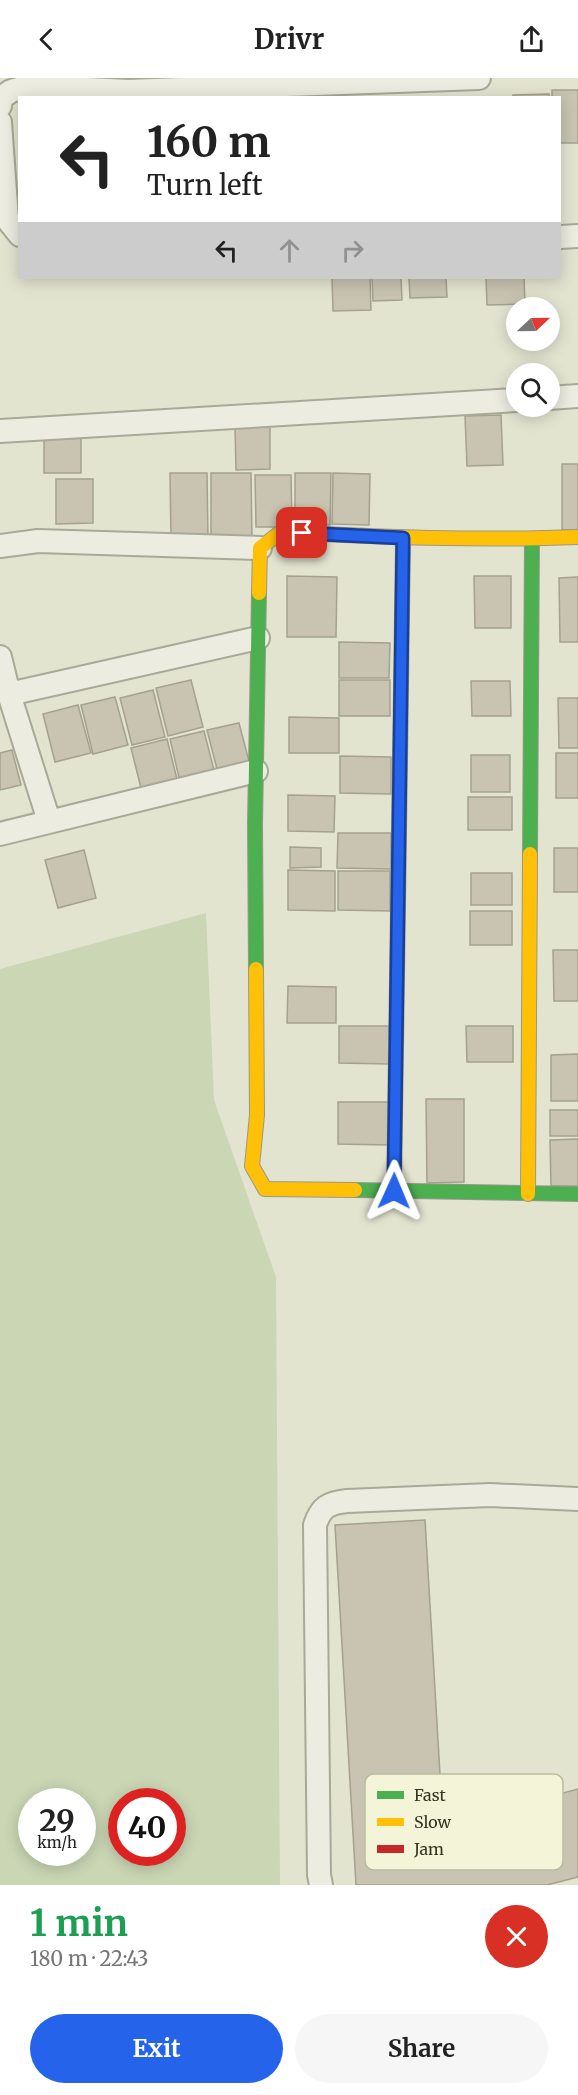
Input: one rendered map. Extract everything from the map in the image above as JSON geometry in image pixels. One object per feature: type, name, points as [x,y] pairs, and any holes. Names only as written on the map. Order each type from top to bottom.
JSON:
[{"type":"street","points":[[0,106],[1,98],[29,86],[128,91],[479,78]]},
{"type":"street","points":[[0,122],[7,219],[18,233]]},
{"type":"street","points":[[561,237],[578,236]]},
{"type":"street","points":[[560,397],[578,396]]},
{"type":"street","points":[[0,431],[506,401]]},
{"type":"street","points":[[0,546],[38,541],[260,548],[281,532],[403,538],[578,537]]},
{"type":"street","points":[[394,1191],[403,538]]},
{"type":"street","points":[[528,1194],[532,539]]},
{"type":"street","points":[[260,548],[256,771],[256,1115],[252,1166],[265,1189],[578,1194]]},
{"type":"street","points":[[9,694],[258,638]]},
{"type":"street","points":[[0,657],[9,694],[50,821]]},
{"type":"street","points":[[0,834],[256,771]]},
{"type":"street","points":[[321,1885],[319,1875],[315,1526],[323,1507],[347,1501],[490,1495],[578,1499]]},
{"type":"green space","points":[[206,913],[214,1100],[276,1277],[280,1885],[0,1885],[0,969]]},
{"type":"building","points":[[552,90],[578,90],[578,143],[561,143],[561,96],[552,96]]},
{"type":"building","points":[[549,94],[549,96],[513,96]]},
{"type":"building","points":[[332,279],[370,279],[371,310],[333,311]]},
{"type":"building","points":[[372,279],[401,279],[402,300],[373,301]]},
{"type":"building","points":[[409,279],[446,279],[447,297],[410,298]]},
{"type":"building","points":[[486,279],[524,279],[525,297],[506,297],[506,304],[487,305]]},
{"type":"building","points":[[501,415],[503,465],[467,466],[465,416]]},
{"type":"building","points":[[270,425],[270,469],[236,470],[235,426]]},
{"type":"building","points":[[44,432],[81,432],[81,473],[44,473]]},
{"type":"building","points":[[562,464],[578,464],[578,530],[562,530]]},
{"type":"building","points":[[170,473],[207,473],[208,538],[171,539]]},
{"type":"building","points":[[211,473],[251,473],[252,538],[211,539]]},
{"type":"building","points":[[295,473],[331,473],[330,525],[295,524]]},
{"type":"building","points":[[333,473],[370,474],[369,525],[332,524]]},
{"type":"building","points":[[255,475],[291,475],[292,527],[256,527]]},
{"type":"building","points":[[56,479],[93,479],[93,523],[56,524]]},
{"type":"building","points":[[287,576],[337,577],[336,637],[287,637]]},
{"type":"building","points":[[474,576],[511,576],[511,628],[475,628]]},
{"type":"building","points":[[578,577],[578,642],[560,642],[559,578]]},
{"type":"building","points":[[339,642],[390,643],[389,678],[339,678]]},
{"type":"building","points":[[191,680],[203,727],[168,736],[156,688]]},
{"type":"building","points":[[339,680],[390,680],[390,716],[339,716]]},
{"type":"building","points":[[471,681],[510,681],[511,716],[472,716]]},
{"type":"building","points":[[153,690],[165,737],[132,745],[120,698]]},
{"type":"building","points":[[115,697],[128,745],[93,754],[81,705]]},
{"type":"building","points":[[558,698],[578,698],[578,748],[559,748]]},
{"type":"building","points":[[78,705],[91,753],[55,762],[43,714]]},
{"type":"building","points":[[289,717],[339,718],[339,753],[289,753]]},
{"type":"building","points":[[239,723],[250,765],[218,773],[207,730]]},
{"type":"building","points":[[204,731],[216,778],[181,786],[170,739]]},
{"type":"building","points":[[167,739],[179,787],[143,796],[131,748]]},
{"type":"building","points":[[12,750],[21,785],[0,790],[0,753]]},
{"type":"building","points":[[556,753],[578,753],[578,798],[556,798]]},
{"type":"building","points":[[471,755],[510,755],[510,792],[471,792]]},
{"type":"building","points":[[340,756],[391,757],[391,794],[340,793]]},
{"type":"building","points":[[288,795],[335,796],[334,832],[288,831]]},
{"type":"building","points":[[468,797],[512,797],[512,830],[468,830]]},
{"type":"building","points":[[338,833],[391,833],[391,869],[337,868]]},
{"type":"building","points":[[290,847],[321,848],[321,867],[290,868]]},
{"type":"building","points":[[554,848],[578,848],[578,892],[554,892]]},
{"type":"building","points":[[84,850],[96,898],[58,908],[45,860]]},
{"type":"building","points":[[288,870],[335,871],[335,911],[288,910]]},
{"type":"building","points":[[338,871],[390,871],[390,911],[338,910]]},
{"type":"building","points":[[471,873],[512,873],[512,905],[471,905]]},
{"type":"building","points":[[470,911],[512,911],[512,945],[470,945]]},
{"type":"building","points":[[553,950],[578,950],[578,1001],[554,1001]]},
{"type":"building","points":[[288,986],[336,987],[336,1023],[287,1023]]},
{"type":"building","points":[[339,1026],[389,1026],[389,1064],[339,1063]]},
{"type":"building","points":[[466,1026],[513,1026],[513,1062],[467,1062]]},
{"type":"building","points":[[578,1054],[578,1101],[551,1101],[551,1055]]},
{"type":"building","points":[[426,1099],[464,1099],[464,1182],[427,1183]]},
{"type":"building","points":[[338,1102],[389,1102],[389,1145],[338,1144]]},
{"type":"building","points":[[550,1110],[578,1110],[578,1136],[550,1136]]},
{"type":"building","points":[[578,1139],[578,1186],[551,1186],[550,1140]]},
{"type":"building","points":[[425,1520],[440,1774],[365,1774],[365,1870],[563,1870],[563,1793],[578,1789],[578,1877],[547,1885],[356,1885],[335,1525]]},
{"type":"traffic: fast","points":[[398,907],[403,538]]},
{"type":"traffic: fast","points":[[530,854],[532,539]]},
{"type":"traffic: fast","points":[[256,969],[255,824],[259,593]]},
{"type":"traffic: fast","points":[[355,1190],[578,1194]]},
{"type":"traffic: slow","points":[[259,593],[260,548],[281,532],[430,538],[578,537]]},
{"type":"traffic: slow","points":[[528,1194],[530,854]]},
{"type":"traffic: slow","points":[[256,969],[257,1115],[252,1166],[265,1189],[355,1190]]},
{"type":"traffic: jam","points":[[394,1191],[398,907]]},
{"type":"route","points":[[302,533],[403,538],[394,1191]]}]
